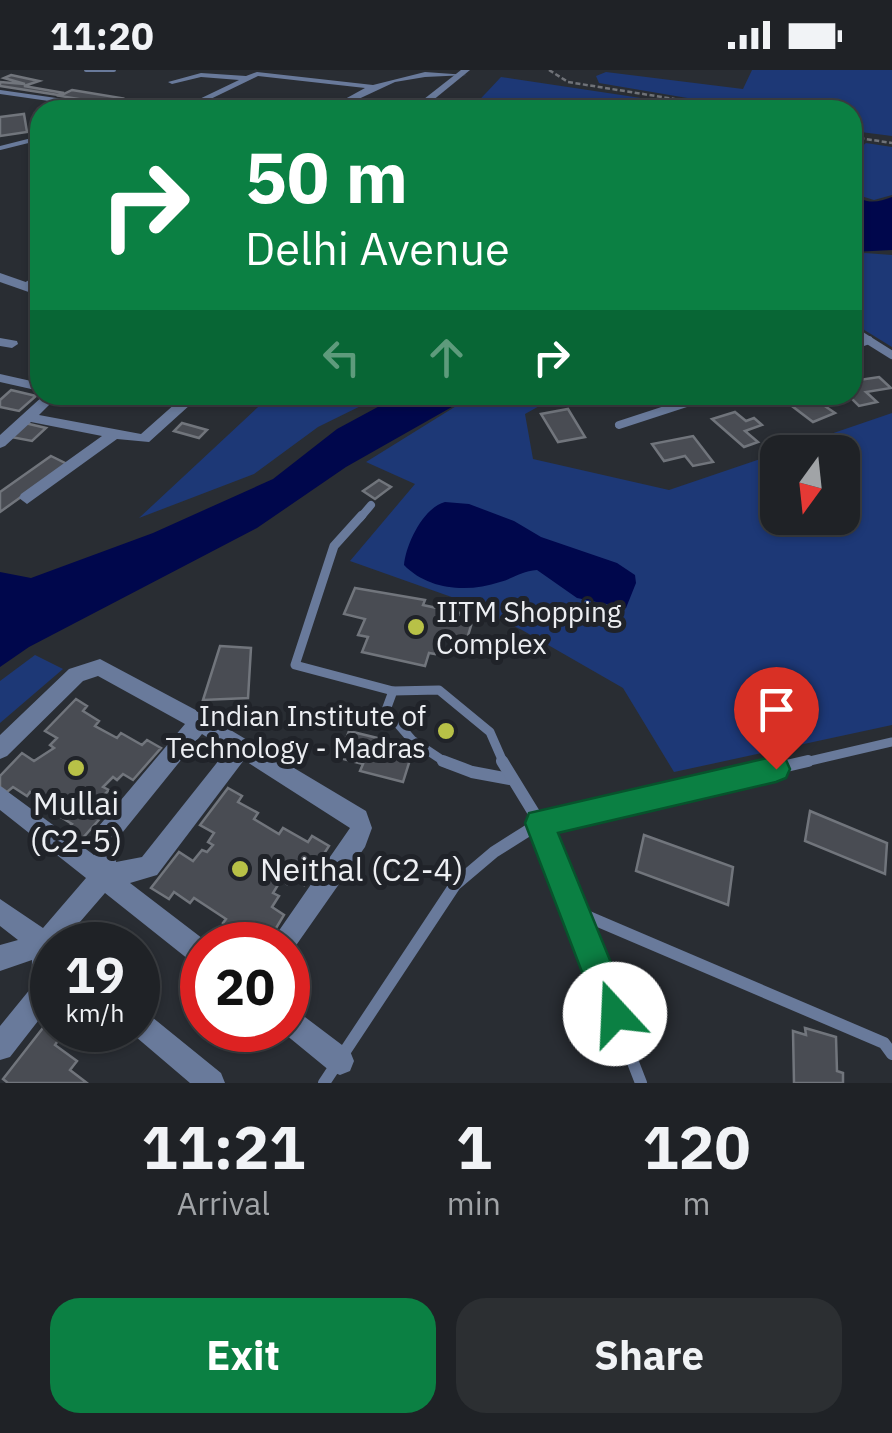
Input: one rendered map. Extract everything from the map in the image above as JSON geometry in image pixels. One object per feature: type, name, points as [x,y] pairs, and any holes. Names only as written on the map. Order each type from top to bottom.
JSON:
[{"type":"street","points":[[346,100],[387,78],[436,71],[464,73]]},
{"type":"street","points":[[429,100],[464,73]]},
{"type":"street","points":[[203,100],[257,74],[370,86]]},
{"type":"street","points":[[172,82],[201,75],[244,78]]},
{"type":"street","points":[[0,277],[30,288]]},
{"type":"street","points":[[0,378],[30,385]]},
{"type":"street","points":[[0,443],[41,405]]},
{"type":"street","points":[[28,417],[147,438],[183,405]]},
{"type":"street","points":[[27,498],[114,434]]},
{"type":"street","points":[[0,748],[76,675],[91,668],[100,667],[200,722],[358,819],[361,828],[297,922]]},
{"type":"street","points":[[68,922],[103,876],[107,834],[200,722]]},
{"type":"street","points":[[103,876],[149,867],[241,748]]},
{"type":"street","points":[[0,796],[180,937]]},
{"type":"street","points":[[0,911],[30,934]]},
{"type":"street","points":[[0,958],[30,952]]},
{"type":"street","points":[[0,1048],[30,1010]]},
{"type":"street","points":[[160,1042],[201,1080]]},
{"type":"street","points":[[310,1046],[332,1072]]},
{"type":"lane","points":[[86,70],[114,70]]},
{"type":"lane","points":[[0,92],[56,100]]},
{"type":"lane","points":[[0,148],[30,140]]},
{"type":"lane","points":[[862,336],[892,355]]},
{"type":"lane","points":[[862,342],[869,340]]},
{"type":"lane","points":[[619,426],[682,405]]},
{"type":"lane","points":[[371,505],[334,546],[295,665],[393,691],[439,690],[490,732],[510,779],[540,823],[640,1083]]},
{"type":"lane","points":[[393,691],[386,710],[404,734],[427,752],[456,771],[510,779]]},
{"type":"lane","points":[[332,1072],[455,885],[494,852],[540,823],[892,742]]},
{"type":"lane","points":[[577,912],[884,1043],[892,1054]]},
{"type":"path","points":[[548,70],[568,82],[680,100]]},
{"type":"path","points":[[862,138],[892,142]]},
{"type":"shaded area","points":[[752,70],[892,70],[892,136],[862,132],[862,100],[699,100],[599,83],[596,76],[606,72],[743,89]]},
{"type":"shaded area","points":[[501,77],[654,100],[479,100]]},
{"type":"shaded area","points":[[866,143],[892,147],[892,195],[874,200],[862,196],[862,146]]},
{"type":"shaded area","points":[[892,197],[892,250],[862,252],[862,199],[871,202]]},
{"type":"shaded area","points":[[862,254],[892,255],[892,347],[862,329]]},
{"type":"shaded area","points":[[260,405],[363,405],[318,427],[254,474],[139,518]]},
{"type":"shaded area","points":[[381,405],[455,405],[346,467],[257,528],[29,647],[0,667],[0,572],[31,578],[153,533],[273,479],[337,429]]},
{"type":"shaded area","points":[[458,405],[541,405],[525,414],[533,459],[669,490],[760,459],[760,535],[860,535],[860,435],[828,435],[892,413],[892,725],[674,772],[623,688],[522,630],[460,600],[350,561],[415,484],[366,462]]},
{"type":"shaded area","points":[[445,502],[469,504],[514,521],[541,537],[617,563],[635,575],[636,583],[626,608],[577,598],[537,570],[475,588],[449,587],[425,580],[404,565],[408,547],[423,519]]},
{"type":"shaded area","points":[[35,655],[63,669],[0,723],[0,681]]},
{"type":"building","points":[[11,75],[39,81],[24,86],[64,93],[0,86],[0,82],[25,84],[4,78]]},
{"type":"building","points":[[72,90],[121,98],[84,100],[60,96]]},
{"type":"building","points":[[24,114],[27,132],[0,136],[0,117]]},
{"type":"building","points":[[879,377],[891,388],[866,392],[877,402],[859,406],[862,380]]},
{"type":"building","points":[[11,390],[30,395],[30,401],[19,411],[0,407],[0,400]]},
{"type":"building","points":[[823,405],[835,413],[813,422],[792,406]]},
{"type":"building","points":[[568,409],[585,437],[558,442],[541,414]]},
{"type":"building","points":[[735,412],[746,421],[754,418],[762,425],[745,431],[758,442],[744,447],[712,419]]},
{"type":"building","points":[[25,423],[46,428],[32,441],[11,437]]},
{"type":"building","points":[[182,423],[207,430],[199,438],[174,431]]},
{"type":"building","points":[[693,436],[713,462],[693,466],[685,456],[664,461],[652,444]]},
{"type":"building","points":[[51,456],[67,464],[0,512],[0,492]]},
{"type":"building","points":[[379,480],[391,487],[375,499],[363,491]]},
{"type":"building","name":"IITM Shopping Complex","points":[[355,588],[425,600],[423,605],[474,616],[466,642],[441,636],[435,654],[429,653],[425,666],[362,652],[368,637],[358,635],[365,619],[344,614]]},
{"type":"building","points":[[220,646],[251,648],[248,698],[203,700]]},
{"type":"building","name":"Mullai (C2-5)","points":[[76,699],[87,706],[83,711],[99,721],[95,726],[117,738],[121,733],[142,745],[147,740],[161,748],[133,780],[123,774],[103,787],[109,790],[100,799],[111,806],[81,840],[66,830],[72,824],[54,813],[57,809],[30,792],[27,796],[13,787],[7,792],[0,787],[0,776],[22,753],[34,761],[54,748],[50,745],[57,738],[45,731]]},
{"type":"building","points":[[349,731],[414,747],[403,782],[360,771],[363,764],[339,758]]},
{"type":"building","name":"Neithal (C2-4)","points":[[228,788],[242,796],[238,802],[258,813],[254,819],[279,834],[283,828],[308,842],[312,836],[329,846],[304,885],[292,877],[287,884],[281,880],[273,893],[279,896],[272,907],[284,915],[280,922],[224,922],[226,919],[194,898],[190,903],[174,892],[169,899],[151,888],[179,852],[193,861],[213,845],[208,842],[214,833],[200,825]]},
{"type":"building","points":[[810,811],[887,843],[885,874],[805,841]]},
{"type":"building","points":[[644,835],[733,867],[728,905],[636,871]]},
{"type":"building","points":[[805,1028],[836,1037],[837,1071],[843,1073],[843,1083],[794,1083],[793,1031],[806,1035]]},
{"type":"building","points":[[30,1044],[30,1052],[65,1052],[77,1061],[70,1070],[87,1083],[8,1083],[3,1079]]},
{"type":"place","name":"IITM Shopping Complex","points":[[416,627]]},
{"type":"place","name":"Indian Institute of Technology - Madras","points":[[446,731]]},
{"type":"place","name":"Mullai (C2-5)","points":[[76,768]]},
{"type":"place","name":"Neithal (C2-4)","points":[[240,869]]},
{"type":"route","points":[[615,1014],[540,823],[776,769]]}]
